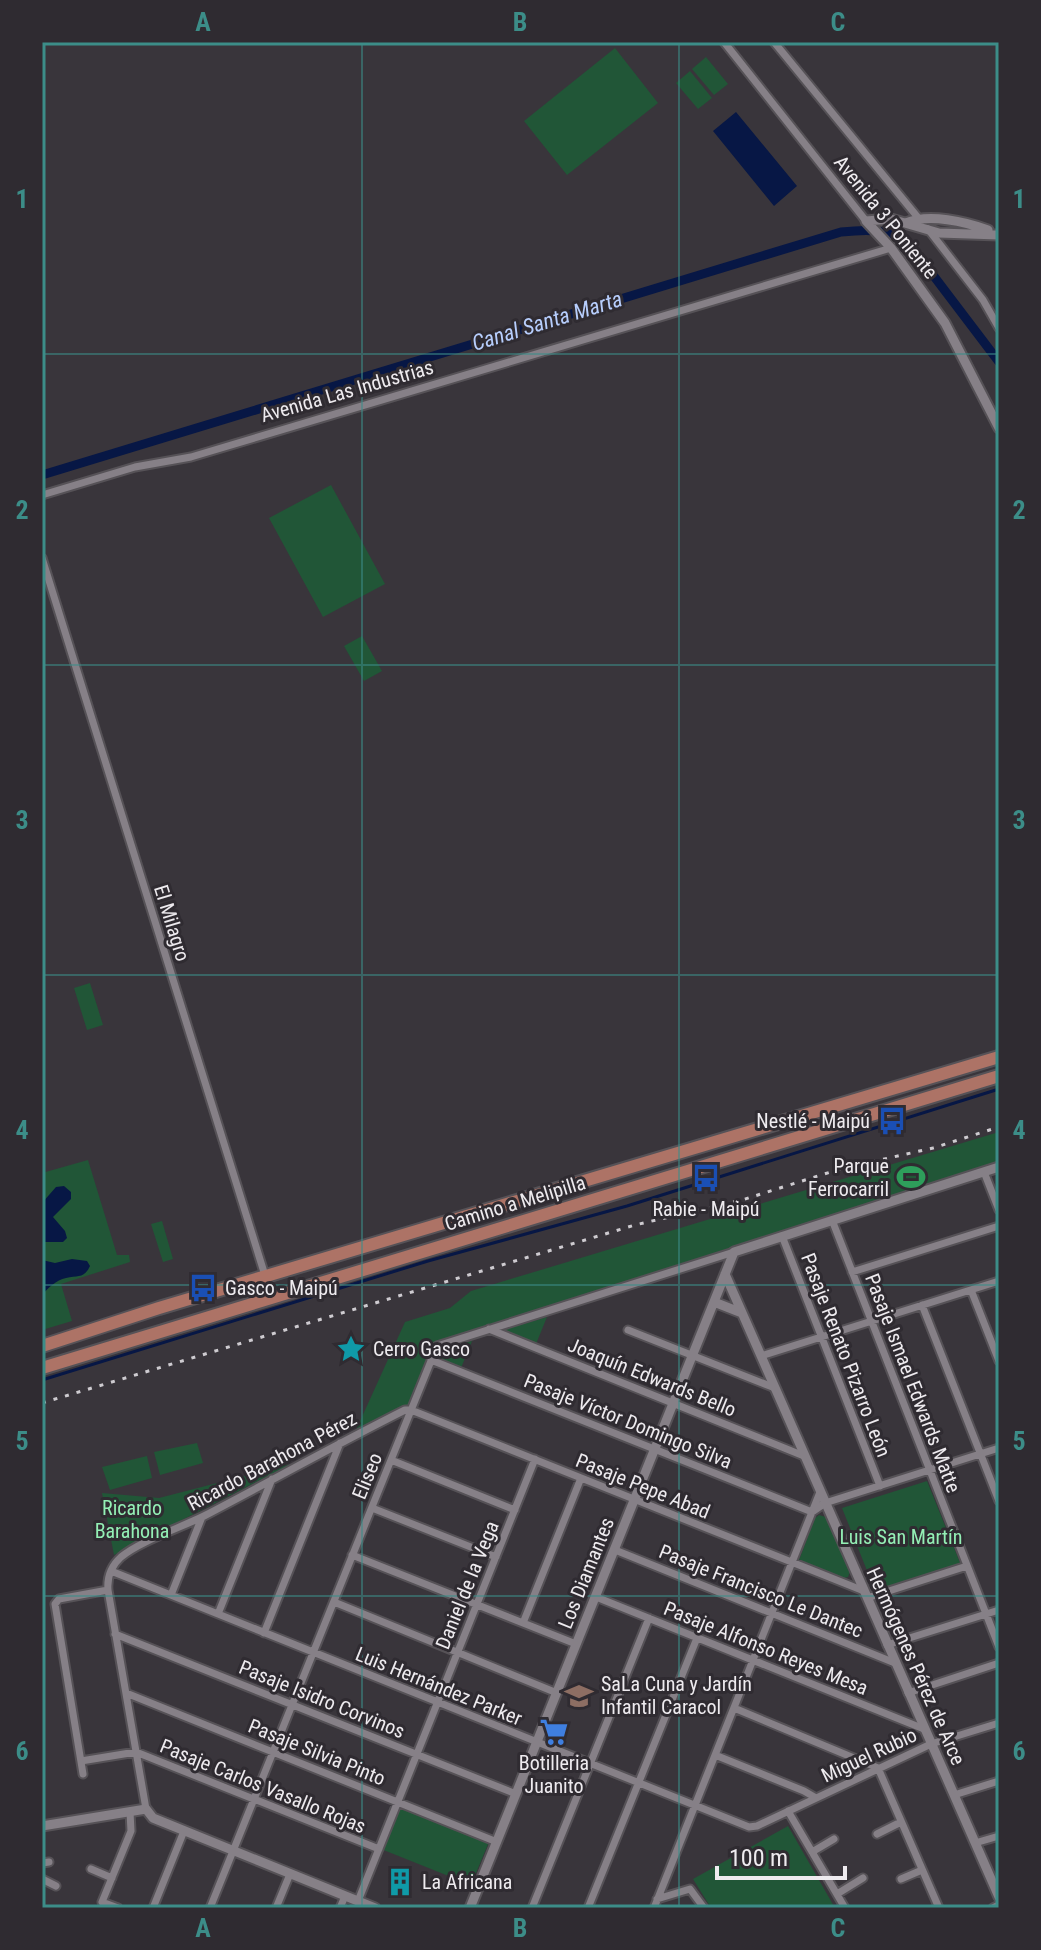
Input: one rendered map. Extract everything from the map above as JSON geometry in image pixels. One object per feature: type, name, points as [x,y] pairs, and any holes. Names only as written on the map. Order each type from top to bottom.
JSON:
[{"type":"main road","name":"Camino a Melipilla","points":[[42,1346],[159,1308],[999,1057]]},
{"type":"main road","name":"Camino a Melipilla","points":[[42,1368],[999,1076]]},
{"type":"main road","points":[[631,1168],[636,1187]]},
{"type":"main road","points":[[550,1193],[557,1212]]},
{"type":"main road","points":[[373,1246],[379,1265]]},
{"type":"street","name":"Avenida 3 Poniente","points":[[724,42],[891,248],[945,323],[999,428]]},
{"type":"street","points":[[774,42],[930,231],[983,300],[999,328]]},
{"type":"street","points":[[868,223],[880,218],[930,231],[999,235]]},
{"type":"street","points":[[906,223],[919,219],[977,226],[999,235]]},
{"type":"street","name":"Avenida Las Industrias","points":[[42,495],[135,467],[175,461],[354,409],[891,248]]},
{"type":"street","name":"El Milagro","points":[[42,558],[272,1298]]},
{"type":"street","points":[[431,1360],[437,1346],[442,1343],[999,1167]]},
{"type":"street","points":[[984,1172],[999,1210]]},
{"type":"street","name":"Pasaje Ismael Edwards Matte","points":[[832,1220],[999,1647]]},
{"type":"street","points":[[852,1272],[999,1226]]},
{"type":"street","name":"Pasaje Renato Pizarro León","points":[[782,1236],[880,1486]]},
{"type":"street","name":"Los Diamantes","points":[[470,1908],[734,1252]]},
{"type":"street","name":"Hermógenes Pérez de Arce","points":[[725,1274],[999,1895]]},
{"type":"street","points":[[761,1356],[999,1281]]},
{"type":"street","points":[[971,1290],[999,1361]]},
{"type":"street","points":[[714,1302],[742,1313]]},
{"type":"street","points":[[922,1305],[999,1501]]},
{"type":"street","name":"Joaquín Edwards Bello","points":[[489,1329],[804,1456]]},
{"type":"street","points":[[628,1330],[775,1388]]},
{"type":"street","name":"Eliseo","points":[[210,1908],[431,1360]]},
{"type":"street","name":"Pasaje Víctor Domingo Silva","points":[[431,1360],[812,1512]]},
{"type":"street","name":"Ricardo Barahona Pérez","points":[[111,1571],[119,1558],[128,1552],[202,1517],[405,1410],[411,1410]]},
{"type":"street","name":"Pasaje Pepe Abad","points":[[411,1410],[865,1595]]},
{"type":"street","points":[[264,1633],[340,1443]]},
{"type":"street","points":[[812,1512],[825,1503],[999,1448]]},
{"type":"street","name":"Daniel de la Vega","points":[[358,1901],[535,1459]]},
{"type":"street","points":[[391,1460],[515,1510]]},
{"type":"street","points":[[523,1623],[581,1478]]},
{"type":"street","points":[[218,1614],[272,1479]]},
{"type":"street","points":[[654,1908],[820,1492]]},
{"type":"street","points":[[372,1508],[496,1557]]},
{"type":"street","points":[[171,1595],[202,1517]]},
{"type":"street","name":"Pasaje Francisco Le Dantec","points":[[615,1550],[895,1663]]},
{"type":"street","points":[[352,1555],[576,1644]]},
{"type":"street","points":[[865,1595],[967,1566]]},
{"type":"street","points":[[111,1571],[108,1590],[115,1634],[146,1809],[153,1818],[375,1908]]},
{"type":"street","name":"Luis Hernández Parker","points":[[111,1571],[744,1826],[757,1826]]},
{"type":"street","points":[[83,1774],[55,1604],[59,1599],[108,1590]]},
{"type":"street","name":"Pasaje Alfonso Reyes Mesa","points":[[596,1597],[924,1729]]},
{"type":"street","points":[[334,1602],[557,1693]]},
{"type":"street","name":"Pasaje Francisco Le Dantec","points":[[887,1645],[999,1610]]},
{"type":"street","points":[[532,1908],[649,1618]]},
{"type":"street","name":"Pasaje Isidro Corvinos","points":[[115,1634],[516,1794]]},
{"type":"street","points":[[588,1908],[697,1638]]},
{"type":"street","points":[[908,1693],[999,1663]]},
{"type":"street","name":"Pasaje Silvia Pinto","points":[[126,1693],[497,1842]]},
{"type":"street","points":[[734,1708],[878,1768],[939,1908]]},
{"type":"street","name":"Miguel Rubio","points":[[757,1826],[931,1744],[999,1723]]},
{"type":"street","points":[[81,1761],[136,1752]]},
{"type":"street","name":"Pasaje Carlos Vasallo Rojas","points":[[136,1752],[379,1849]]},
{"type":"street","points":[[715,1755],[816,1798]]},
{"type":"street","points":[[954,1795],[999,1781]]},
{"type":"street","points":[[42,1826],[146,1809]]},
{"type":"street","points":[[788,1811],[845,1908]]},
{"type":"street","points":[[118,1908],[102,1902],[131,1831],[130,1812]]},
{"type":"street","points":[[877,1834],[901,1822]]},
{"type":"street","points":[[153,1908],[184,1831]]},
{"type":"street","points":[[975,1843],[999,1836]]},
{"type":"street","points":[[812,1852],[834,1839]]},
{"type":"street","points":[[91,1869],[112,1878]]},
{"type":"street","points":[[901,1879],[922,1870]]},
{"type":"street","points":[[276,1908],[290,1874]]},
{"type":"street","points":[[837,1894],[863,1878]]},
{"type":"street","points":[[42,1879],[56,1886]]},
{"type":"street","points":[[657,1899],[690,1889],[704,1908]]},
{"type":"street","points":[[340,1908],[345,1896]]},
{"type":"street","points":[[993,1908],[999,1905]]},
{"type":"green space","points":[[615,48],[658,103],[567,175],[524,121]]},
{"type":"green space","points":[[706,57],[728,84],[714,95],[692,69]]},
{"type":"green space","points":[[690,71],[712,98],[698,109],[676,83]]},
{"type":"green space","points":[[331,485],[385,584],[323,617],[269,518]]},
{"type":"green space","points":[[362,636],[382,671],[364,681],[344,646]]},
{"type":"green space","points":[[90,983],[103,1025],[87,1030],[74,988]]},
{"type":"green space","points":[[999,1132],[999,1162],[439,1341],[410,1405],[356,1430],[405,1322],[450,1308],[471,1291]]},
{"type":"green space","points":[[88,1160],[117,1255],[129,1255],[130,1262],[61,1284],[72,1321],[42,1330],[42,1173]]},
{"type":"green space","points":[[162,1221],[173,1259],[163,1262],[151,1224]]},
{"type":"green space","points":[[547,1317],[536,1344],[503,1330]]},
{"type":"green space","points":[[472,1341],[461,1368],[438,1360],[442,1349]]},
{"type":"green space","points":[[197,1443],[203,1463],[160,1475],[154,1452]]},
{"type":"green space","points":[[147,1456],[152,1478],[110,1490],[102,1467]]},
{"type":"green space","name":"Ricardo Barahona","points":[[291,1464],[114,1555],[102,1493],[159,1498]]},
{"type":"green space","name":"Luis San Martín","points":[[927,1481],[961,1565],[876,1593],[842,1508]]},
{"type":"green space","points":[[819,1515],[829,1518],[851,1569],[848,1577],[799,1560],[815,1518]]},
{"type":"green space","points":[[399,1805],[489,1842],[471,1885],[381,1849]]},
{"type":"green space","points":[[788,1826],[835,1908],[711,1908],[693,1879]]},
{"type":"water","points":[[736,112],[797,186],[774,206],[713,131]]},
{"type":"water","points":[[64,1186],[71,1192],[71,1199],[53,1217],[67,1238],[63,1242],[42,1242],[42,1203],[56,1187]]},
{"type":"water","points":[[72,1259],[87,1261],[90,1266],[88,1270],[83,1275],[59,1281],[42,1295],[42,1260],[55,1263]]},
{"type":"waterway","name":"Canal Santa Marta","points":[[42,475],[841,232],[878,231],[895,236],[911,246],[999,362]]},
{"type":"waterway","points":[[42,1380],[428,1261],[627,1206],[999,1089]]},
{"type":"railway","points":[[42,1403],[635,1225],[742,1200],[840,1169],[933,1148],[999,1127]]},
{"type":"place","name":"Nestlé - Maipú","points":[[892,1121]]},
{"type":"place","name":"Parque Ferrocarril","points":[[911,1177]]},
{"type":"place","name":"Rabie - Maipú","points":[[706,1178]]},
{"type":"place","name":"Gasco - Maipú","points":[[203,1288]]},
{"type":"place","name":"Cerro Gasco","points":[[351,1349]]},
{"type":"place","name":"SaLa Cuna y Jardín Infantil Caracol","points":[[579,1696]]},
{"type":"place","name":"Botilleria Juanito","points":[[554,1732]]},
{"type":"place","name":"La Africana","points":[[400,1882]]}]
